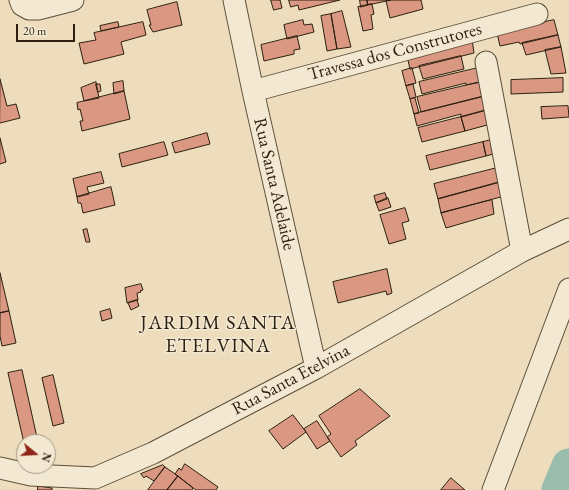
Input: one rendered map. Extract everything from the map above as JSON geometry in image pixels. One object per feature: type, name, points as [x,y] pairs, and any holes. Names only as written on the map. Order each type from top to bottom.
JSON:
[{"type":"street","points":[[20,0],[22,5],[29,9],[38,9],[73,0]]},
{"type":"street","name":"Rua Santa Adelaide","points":[[234,0],[253,91],[316,368]]},
{"type":"street","name":"Travessa dos Construtores","points":[[253,91],[538,14]]},
{"type":"street","points":[[486,62],[522,251]]},
{"type":"street","name":"Rua Santa Etelvina","points":[[0,468],[31,475],[94,484],[316,368],[522,251],[569,229]]},
{"type":"street","points":[[493,490],[569,289]]},
{"type":"building","points":[[271,0],[280,0],[282,8],[274,10]]},
{"type":"building","points":[[289,0],[340,0],[299,10],[298,5],[291,7]]},
{"type":"building","points":[[360,0],[367,0],[368,5],[361,7]]},
{"type":"building","points":[[367,0],[391,0],[368,5]]},
{"type":"building","points":[[421,0],[423,9],[390,18],[386,1]]},
{"type":"building","points":[[177,2],[182,25],[153,32],[149,25],[151,25],[147,10]]},
{"type":"building","points":[[372,4],[374,14],[371,15],[373,29],[363,31],[358,7]]},
{"type":"building","points":[[342,11],[351,47],[337,49],[331,14]]},
{"type":"building","points":[[331,14],[337,49],[327,51],[321,16]]},
{"type":"building","points":[[303,20],[304,25],[312,24],[314,32],[287,39],[284,25]]},
{"type":"building","points":[[554,20],[558,35],[520,44],[519,42],[500,46],[497,33]]},
{"type":"building","points":[[118,22],[119,27],[101,31],[100,26]]},
{"type":"building","points":[[143,22],[146,35],[121,42],[124,54],[84,64],[79,43],[96,40],[94,33]]},
{"type":"building","points":[[558,35],[561,47],[526,55],[522,43]]},
{"type":"building","points":[[297,36],[300,49],[294,50],[294,54],[264,61],[261,45]]},
{"type":"building","points":[[472,39],[474,53],[410,69],[407,56]]},
{"type":"building","points":[[561,47],[566,73],[551,74],[545,50]]},
{"type":"building","points":[[461,56],[464,69],[423,79],[419,66]]},
{"type":"building","points":[[412,68],[416,83],[406,86],[402,71]]},
{"type":"building","points":[[478,68],[481,82],[466,85],[466,83],[422,94],[419,82]]},
{"type":"building","points":[[563,78],[563,92],[511,94],[511,80]]},
{"type":"building","points":[[0,79],[7,106],[16,104],[20,118],[0,123]]},
{"type":"building","points":[[123,81],[124,91],[114,94],[113,83]]},
{"type":"building","points":[[96,82],[99,98],[84,101],[81,88]]},
{"type":"building","points":[[481,82],[485,96],[421,112],[417,97]]},
{"type":"building","points":[[96,84],[100,84],[101,91],[98,92]]},
{"type":"building","points":[[413,84],[416,97],[410,99],[406,86]]},
{"type":"building","points":[[124,91],[130,119],[82,131],[80,121],[83,121],[80,109],[78,110],[77,103]]},
{"type":"building","points":[[485,96],[487,110],[461,117],[461,114],[417,126],[414,114]]},
{"type":"building","points":[[415,98],[419,113],[414,114],[410,99]]},
{"type":"building","points":[[568,106],[569,117],[542,119],[541,107]]},
{"type":"building","points":[[487,110],[491,124],[465,131],[461,117]]},
{"type":"building","points":[[461,117],[465,131],[422,142],[418,128]]},
{"type":"building","points":[[207,133],[210,144],[175,153],[172,143]]},
{"type":"building","points":[[0,138],[6,162],[0,164]]},
{"type":"building","points":[[496,139],[500,152],[486,156],[483,142]]},
{"type":"building","points":[[164,142],[168,155],[122,167],[119,154]]},
{"type":"building","points":[[483,142],[486,156],[430,170],[426,156]]},
{"type":"building","points":[[501,167],[504,181],[438,199],[434,184]]},
{"type":"building","points":[[101,172],[104,183],[87,187],[89,194],[77,197],[73,179]]},
{"type":"building","points":[[504,181],[508,195],[441,213],[438,199]]},
{"type":"building","points":[[111,187],[115,205],[83,213],[81,203],[78,203],[77,197]]},
{"type":"building","points":[[385,193],[387,199],[376,203],[374,196]]},
{"type":"building","points":[[388,198],[391,207],[379,211],[376,203]]},
{"type":"building","points":[[492,200],[494,214],[446,228],[441,213]]},
{"type":"building","points":[[405,208],[409,221],[402,223],[406,239],[389,244],[380,215]]},
{"type":"building","points":[[87,229],[90,242],[86,242],[83,230]]},
{"type":"building","points":[[387,269],[392,293],[387,295],[386,291],[338,303],[333,282]]},
{"type":"building","points":[[0,273],[9,311],[0,313]]},
{"type":"building","points":[[141,284],[143,290],[137,293],[138,300],[127,303],[125,288]]},
{"type":"building","points":[[137,300],[139,306],[131,310],[128,303]]},
{"type":"building","points":[[110,309],[112,318],[102,321],[100,312]]},
{"type":"building","points":[[9,311],[16,343],[2,346],[0,336],[0,313]]},
{"type":"building","points":[[22,370],[36,434],[22,434],[8,373]]},
{"type":"building","points":[[53,375],[64,423],[53,426],[42,378]]},
{"type":"building","points":[[360,389],[390,416],[355,441],[357,445],[341,457],[327,437],[331,434],[319,416]]},
{"type":"building","points":[[293,415],[306,432],[283,449],[269,431]]},
{"type":"building","points":[[317,421],[330,441],[317,449],[304,429]]},
{"type":"building","points":[[185,464],[218,487],[216,490],[196,490],[175,474],[179,468],[181,470]]},
{"type":"building","points":[[163,465],[165,467],[154,481],[146,476],[144,478],[141,474]]},
{"type":"building","points":[[165,467],[178,476],[167,490],[148,490]]},
{"type":"building","points":[[178,476],[193,488],[192,490],[167,490]]},
{"type":"building","points":[[451,478],[465,490],[441,490]]},
{"type":"building","points":[[38,486],[52,488],[52,490],[38,490]]},
{"type":"waterway","points":[[559,490],[569,466]]},
{"type":"district","name":"JARDIM SANTA ETELVINA","points":[[218,336]]}]
